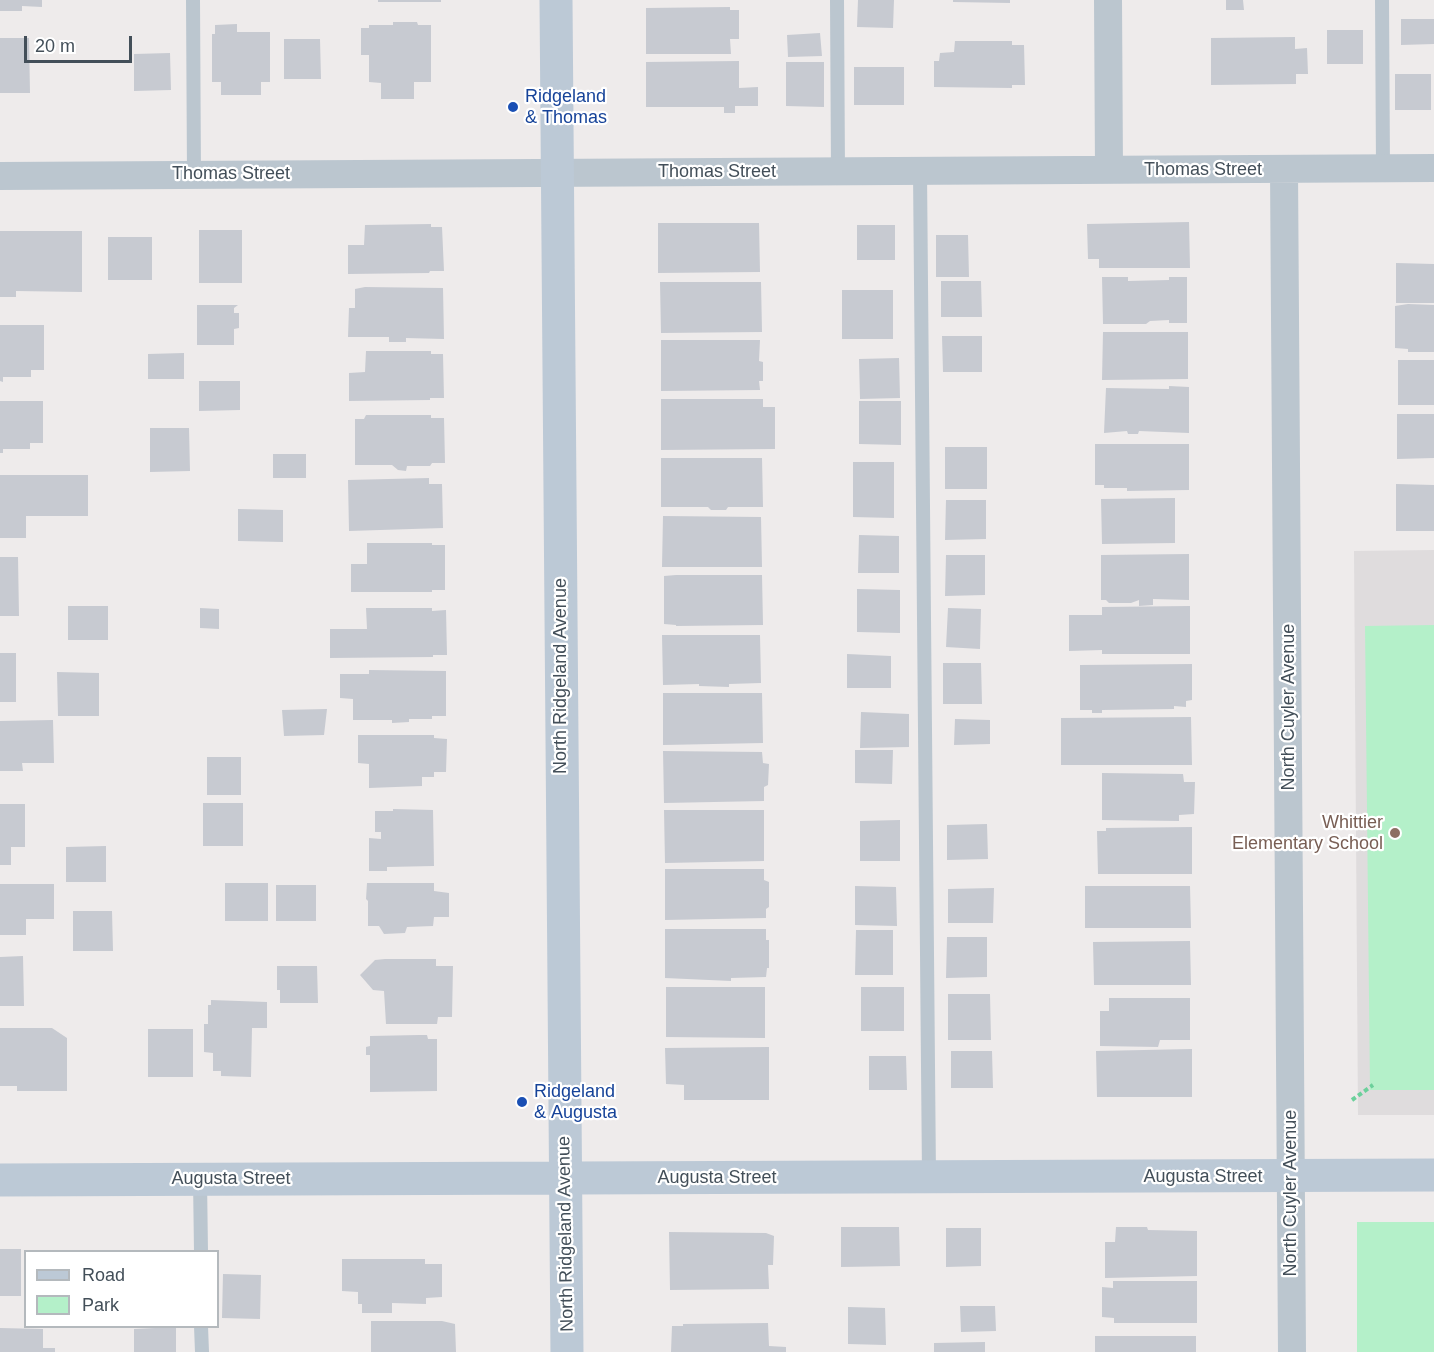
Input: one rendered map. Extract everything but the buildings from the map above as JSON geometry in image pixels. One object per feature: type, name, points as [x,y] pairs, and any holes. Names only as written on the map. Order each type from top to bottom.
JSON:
[{"type":"street","name":"North Ridgeland Avenue","points":[[556,0],[567,1352]]},
{"type":"street","points":[[1108,0],[1108,170]]},
{"type":"street","name":"Thomas Street","points":[[0,176],[1434,168]]},
{"type":"street","name":"North Cuyler Avenue","points":[[1284,169],[1292,1352]]},
{"type":"street","name":"Augusta Street","points":[[0,1180],[1434,1175]]},
{"type":"lane","points":[[193,0],[194,175]]},
{"type":"lane","points":[[837,0],[838,171]]},
{"type":"lane","points":[[1382,0],[1383,168]]},
{"type":"lane","points":[[920,171],[929,1178]]},
{"type":"lane","points":[[200,1179],[201,1250]]},
{"type":"lane","points":[[201,1328],[202,1352]]},
{"type":"path","points":[[1352,1100],[1373,1085]]},
{"type":"shaded area","name":"Whittier Elementary School","points":[[1434,550],[1434,1115],[1358,1115],[1354,551]]},
{"type":"green space","name":"Whittier Elementary School","points":[[1434,625],[1434,1090],[1370,1090],[1365,626]]},
{"type":"green space","points":[[1357,1222],[1434,1222],[1434,1352],[1357,1352]]},
{"type":"place","name":"Ridgeland & Thomas","points":[[513,107]]},
{"type":"place","name":"Whittier Elementary School","points":[[1395,833]]},
{"type":"place","name":"Ridgeland & Augusta","points":[[522,1102]]}]
